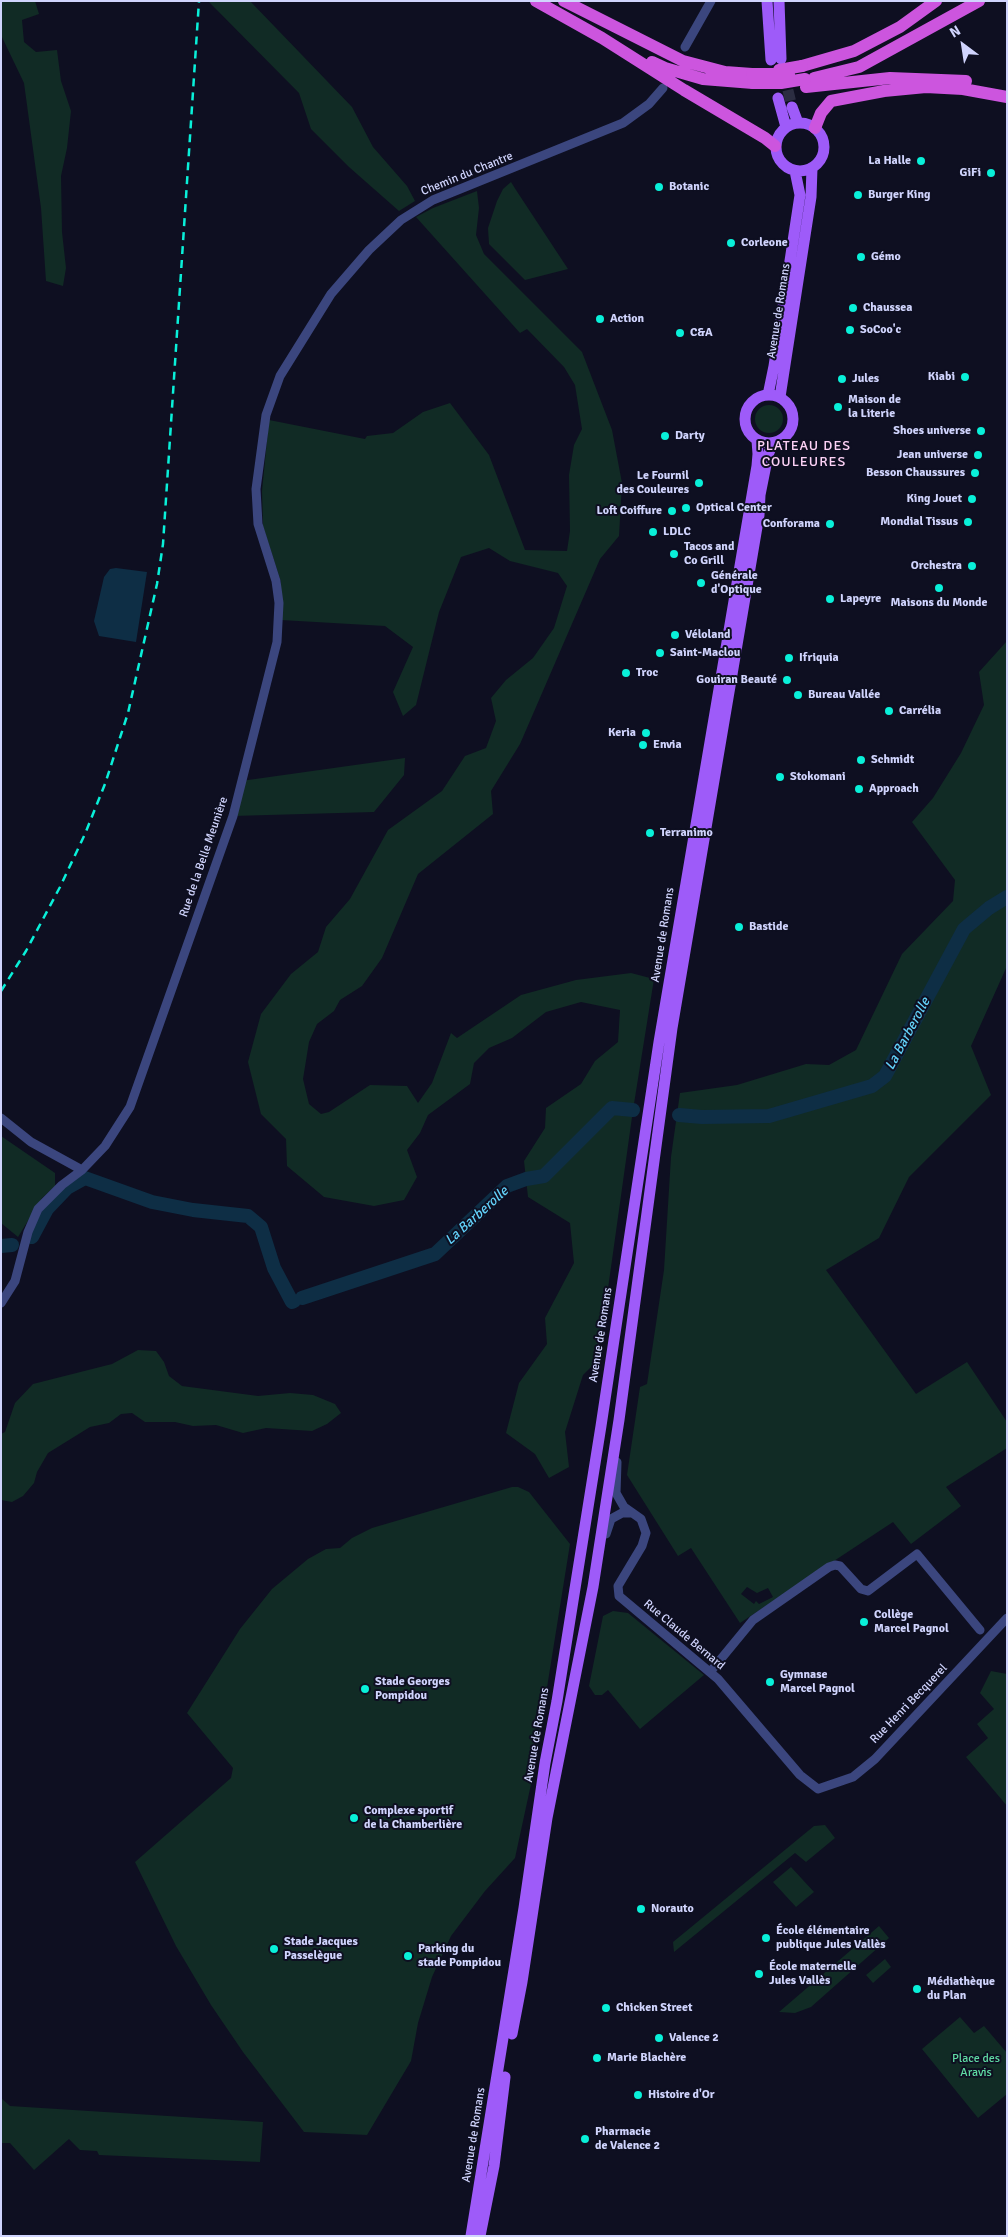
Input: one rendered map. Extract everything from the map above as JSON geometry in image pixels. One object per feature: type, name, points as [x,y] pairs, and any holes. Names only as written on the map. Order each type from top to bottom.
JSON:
[{"type":"highway","points":[[536,1],[602,38],[775,146]]},
{"type":"highway","points":[[564,1],[683,61],[725,72],[753,82]]},
{"type":"highway","points":[[804,76],[900,27],[936,1]]},
{"type":"highway","points":[[804,76],[870,53],[964,1]]},
{"type":"highway","points":[[602,38],[665,68],[703,80],[731,83],[753,82],[859,67],[979,1]]},
{"type":"highway","points":[[804,76],[939,78],[1007,89]]},
{"type":"highway","points":[[815,128],[821,113],[831,101],[884,91],[926,87],[963,89],[1007,97]]},
{"type":"main road","points":[[767,1],[776,59],[779,1]]},
{"type":"main road","points":[[778,98],[786,127]]},
{"type":"main road","points":[[792,107],[798,123]]},
{"type":"main road","points":[[798,123],[815,128],[822,136],[824,147],[822,157],[812,168],[796,172],[780,163],[775,146],[778,136],[786,127],[798,123]]},
{"type":"main road","name":"Avenue de Romans","points":[[780,397],[810,197],[812,168]]},
{"type":"main road","name":"Avenue de Romans","points":[[480,2236],[494,2166],[504,2086],[548,1818],[593,1587],[619,1420],[672,1028],[757,466],[757,440],[746,425],[746,413],[753,401],[768,395],[800,195],[796,172]]},
{"type":"main road","points":[[757,440],[773,443],[787,436],[793,425],[792,412],[786,401],[780,397],[768,395]]},
{"type":"main road","name":"Avenue de Romans","points":[[720,709],[759,515],[760,495],[768,455],[773,443]]},
{"type":"main road","name":"Avenue de Romans","points":[[471,2236],[523,1917],[545,1763],[557,1701],[600,1435],[660,1032],[717,729]]},
{"type":"street","points":[[685,47],[711,1]]},
{"type":"street","name":"Chemin du Chantre","points":[[280,376],[331,294],[369,250],[401,220],[418,208],[443,196],[623,123],[649,104],[663,88]]},
{"type":"street","name":"Rue de la Belle Meunière","points":[[1,1303],[15,1281],[28,1232],[38,1209],[62,1184],[82,1170],[105,1146],[130,1107],[233,816],[277,642],[279,603],[276,581],[258,524],[256,489],[264,423],[280,376]]},
{"type":"street","points":[[1,1118],[31,1142],[82,1170]]},
{"type":"street","name":"Rue Claude Bernard","points":[[619,1420],[616,1494],[619,1501],[644,1523],[645,1538],[618,1586],[619,1596],[711,1671],[800,1775],[818,1789]]},
{"type":"street","points":[[593,1587],[611,1519],[616,1515],[631,1513]]},
{"type":"street","points":[[711,1671],[753,1620],[829,1567],[835,1565],[840,1566],[861,1589],[868,1591],[917,1554],[980,1630]]},
{"type":"street","name":"Rue Henri Becquerel","points":[[818,1789],[853,1777],[874,1759],[1007,1618]]},
{"type":"green space","points":[[1,1],[35,1],[39,14],[22,20],[24,42],[36,52],[57,50],[61,81],[71,111],[67,148],[61,176],[62,232],[66,268],[63,286],[46,281],[41,208],[24,83],[1,35]]},
{"type":"green space","points":[[250,1],[352,107],[373,147],[407,186],[415,201],[399,211],[349,167],[311,129],[299,93],[209,2]]},
{"type":"green space","points":[[511,182],[568,269],[525,280],[489,244],[488,228],[497,201],[503,189]]},
{"type":"green space","points":[[477,191],[479,208],[476,235],[484,254],[582,352],[612,430],[622,483],[619,536],[600,559],[520,744],[491,791],[493,814],[418,874],[382,958],[362,986],[340,1000],[334,1011],[317,1024],[309,1042],[303,1079],[309,1104],[321,1114],[329,1112],[370,1085],[407,1086],[418,1103],[432,1083],[451,1033],[457,1038],[521,995],[576,980],[631,973],[654,979],[633,1110],[598,1360],[583,1375],[565,1432],[569,1467],[549,1478],[535,1454],[506,1433],[519,1383],[547,1344],[545,1318],[574,1263],[570,1223],[528,1197],[524,1161],[545,1128],[546,1108],[581,1084],[595,1061],[618,1042],[620,1010],[581,1002],[546,1012],[512,1038],[489,1048],[474,1063],[470,1084],[428,1115],[420,1133],[407,1150],[417,1177],[404,1200],[374,1206],[324,1197],[287,1166],[286,1139],[261,1114],[248,1062],[261,1014],[291,974],[318,952],[326,927],[350,899],[388,830],[442,791],[465,756],[486,748],[496,721],[491,698],[506,680],[533,658],[554,628],[567,586],[558,573],[510,561],[489,548],[461,557],[439,612],[416,705],[403,716],[393,692],[413,647],[385,626],[281,620],[281,582],[263,526],[262,491],[269,420],[365,439],[367,436],[393,433],[423,412],[450,403],[489,455],[525,550],[567,551],[570,531],[569,475],[574,445],[582,429],[575,385],[564,367],[527,329],[520,333],[416,217],[433,208]]},
{"type":"green space","points":[[769,405],[779,409],[783,419],[779,429],[769,433],[759,429],[755,419],[759,409]]},
{"type":"green space","points":[[1007,641],[1007,966],[971,1046],[991,1095],[909,1177],[879,1238],[826,1270],[916,1394],[967,1362],[1007,1422],[1007,1448],[946,1487],[961,1506],[911,1544],[893,1522],[740,1623],[691,1548],[678,1556],[627,1475],[640,1387],[647,1384],[664,1270],[671,1157],[680,1093],[737,1085],[806,1064],[829,1065],[856,1050],[902,954],[953,901],[955,880],[912,822],[933,798],[961,753],[984,705],[979,672]],"holes":[[[747,1587],[757,1593],[768,1588],[773,1597],[759,1604],[756,1601],[754,1604],[741,1594]]]},
{"type":"green space","points":[[405,758],[404,775],[374,812],[233,816],[241,781]]},
{"type":"green space","points":[[1,1136],[55,1173],[55,1186],[42,1198],[18,1237],[1,1223]]},
{"type":"green space","points":[[138,1350],[156,1351],[164,1362],[169,1376],[182,1386],[258,1396],[290,1393],[313,1395],[335,1404],[341,1413],[327,1424],[312,1431],[266,1428],[243,1433],[216,1425],[193,1426],[175,1422],[145,1422],[132,1413],[121,1414],[109,1423],[90,1427],[48,1453],[37,1472],[34,1483],[23,1496],[12,1502],[1,1500],[1,1434],[5,1432],[15,1403],[33,1384],[112,1364]]},
{"type":"green space","name":"Complexe sportif de la Chamberlière","points":[[512,1487],[518,1487],[529,1492],[570,1544],[533,1775],[515,1858],[485,1891],[451,1936],[432,1977],[418,2023],[411,2061],[367,2135],[304,2132],[243,2052],[211,2005],[176,1946],[135,1862],[231,1778],[233,1768],[187,1713],[240,1629],[272,1589],[308,1559],[326,1549],[340,1548],[352,1538],[372,1528]]},
{"type":"green space","points":[[613,1611],[628,1613],[704,1675],[640,1729],[608,1690],[602,1695],[595,1695],[589,1686],[603,1616]]},
{"type":"green space","points":[[991,1671],[1007,1674],[1007,1806],[966,1757],[988,1738],[977,1724],[994,1709],[980,1693]]},
{"type":"green space","points":[[825,1825],[835,1838],[806,1862],[795,1853],[674,1952],[673,1942],[814,1826]]},
{"type":"green space","points":[[791,1867],[814,1892],[796,1907],[773,1882]]},
{"type":"green space","points":[[879,1926],[889,1938],[811,2007],[795,2013],[779,2012]]},
{"type":"green space","points":[[885,1959],[891,1967],[873,1983],[866,1975]]},
{"type":"green space","name":"Place des Aravis","points":[[960,2017],[974,2033],[984,2026],[1007,2053],[1007,2094],[978,2118],[922,2049]]},
{"type":"green space","points":[[1,2098],[10,2106],[263,2122],[260,2162],[99,2155],[97,2151],[80,2150],[69,2139],[34,2170],[10,2143],[1,2143]]},
{"type":"water","points":[[110,569],[147,572],[136,642],[99,636],[94,621],[104,577]]},
{"type":"waterway","name":"La Barberolle","points":[[679,1115],[702,1117],[769,1116],[872,1086],[885,1076],[964,929],[989,908],[1007,897]]},
{"type":"waterway","name":"La Barberolle","points":[[302,1298],[435,1254],[507,1186],[526,1179],[544,1176],[612,1108],[633,1110]]},
{"type":"waterway","name":"La Barberolle","points":[[32,1237],[47,1209],[67,1188],[85,1178],[152,1202],[193,1210],[248,1216],[261,1227],[274,1268],[292,1302],[294,1301]]},
{"type":"waterway","name":"La Barberolle","points":[[1,1246],[12,1245]]},
{"type":"tunnel","points":[[784,74],[792,107]]},
{"type":"railway","points":[[1,991],[26,951],[60,887],[85,834],[105,784],[128,713],[157,584],[163,544],[199,1]]},
{"type":"place","name":"La Halle","points":[[921,161]]},
{"type":"place","name":"GiFi","points":[[991,173]]},
{"type":"place","name":"Botanic","points":[[659,187]]},
{"type":"place","name":"Burger King","points":[[858,195]]},
{"type":"place","name":"Corleone","points":[[731,243]]},
{"type":"place","name":"Gémo","points":[[861,257]]},
{"type":"place","name":"Chaussea","points":[[853,308]]},
{"type":"place","name":"Action","points":[[600,319]]},
{"type":"place","name":"SoCoo'c","points":[[850,330]]},
{"type":"place","name":"C&A","points":[[680,333]]},
{"type":"place","name":"Kiabi","points":[[965,377]]},
{"type":"place","name":"Jules","points":[[842,379]]},
{"type":"place","name":"Maison de la Literie","points":[[838,407]]},
{"type":"place","name":"Shoes universe","points":[[981,431]]},
{"type":"place","name":"Darty","points":[[665,436]]},
{"type":"place","name":"Jean universe","points":[[978,455]]},
{"type":"place","name":"Besson Chaussures","points":[[975,473]]},
{"type":"place","name":"Le Fournil des Couleures","points":[[699,483]]},
{"type":"place","name":"King Jouet","points":[[972,499]]},
{"type":"place","name":"Optical Center","points":[[686,508]]},
{"type":"place","name":"Loft Coiffure","points":[[672,511]]},
{"type":"place","name":"Mondial Tissus","points":[[968,522]]},
{"type":"place","name":"Conforama","points":[[830,524]]},
{"type":"place","name":"LDLC","points":[[653,532]]},
{"type":"place","name":"Tacos and Co Grill","points":[[674,554]]},
{"type":"place","name":"Orchestra","points":[[972,566]]},
{"type":"place","name":"Générale d'Optique","points":[[701,583]]},
{"type":"place","name":"Maisons du Monde","points":[[939,588]]},
{"type":"place","name":"Lapeyre","points":[[830,599]]},
{"type":"place","name":"Véloland","points":[[675,635]]},
{"type":"place","name":"Saint-Maclou","points":[[660,653]]},
{"type":"place","name":"Ifriquia","points":[[789,658]]},
{"type":"place","name":"Troc","points":[[626,673]]},
{"type":"place","name":"Gouiran Beauté","points":[[787,680]]},
{"type":"place","name":"Bureau Vallée","points":[[798,695]]},
{"type":"place","name":"Carrélia","points":[[889,711]]},
{"type":"place","name":"Keria","points":[[646,733]]},
{"type":"place","name":"Envia","points":[[643,745]]},
{"type":"place","name":"Schmidt","points":[[861,760]]},
{"type":"place","name":"Stokomani","points":[[780,777]]},
{"type":"place","name":"Approach","points":[[859,789]]},
{"type":"place","name":"Terranimo","points":[[650,833]]},
{"type":"place","name":"Bastide","points":[[739,927]]},
{"type":"place","name":"Collège Marcel Pagnol","points":[[864,1622]]},
{"type":"place","name":"Gymnase Marcel Pagnol","points":[[770,1682]]},
{"type":"place","name":"Stade Georges Pompidou","points":[[365,1689]]},
{"type":"place","name":"Complexe sportif de la Chamberlière","points":[[354,1818]]},
{"type":"place","name":"Norauto","points":[[641,1909]]},
{"type":"place","name":"École élémentaire publique Jules Vallès","points":[[766,1938]]},
{"type":"place","name":"Stade Jacques Passelègue","points":[[274,1949]]},
{"type":"place","name":"Parking du stade Pompidou","points":[[408,1956]]},
{"type":"place","name":"École maternelle Jules Vallès","points":[[759,1974]]},
{"type":"place","name":"Médiathèque du Plan","points":[[917,1989]]},
{"type":"place","name":"Chicken Street","points":[[606,2008]]},
{"type":"place","name":"Valence 2","points":[[659,2038]]},
{"type":"place","name":"Marie Blachère","points":[[597,2058]]},
{"type":"place","name":"Histoire d'Or","points":[[638,2095]]},
{"type":"place","name":"Pharmacie de Valence 2","points":[[585,2139]]},
{"type":"district","name":"PLATEAU DES COULEURES","points":[[804,454]]}]
